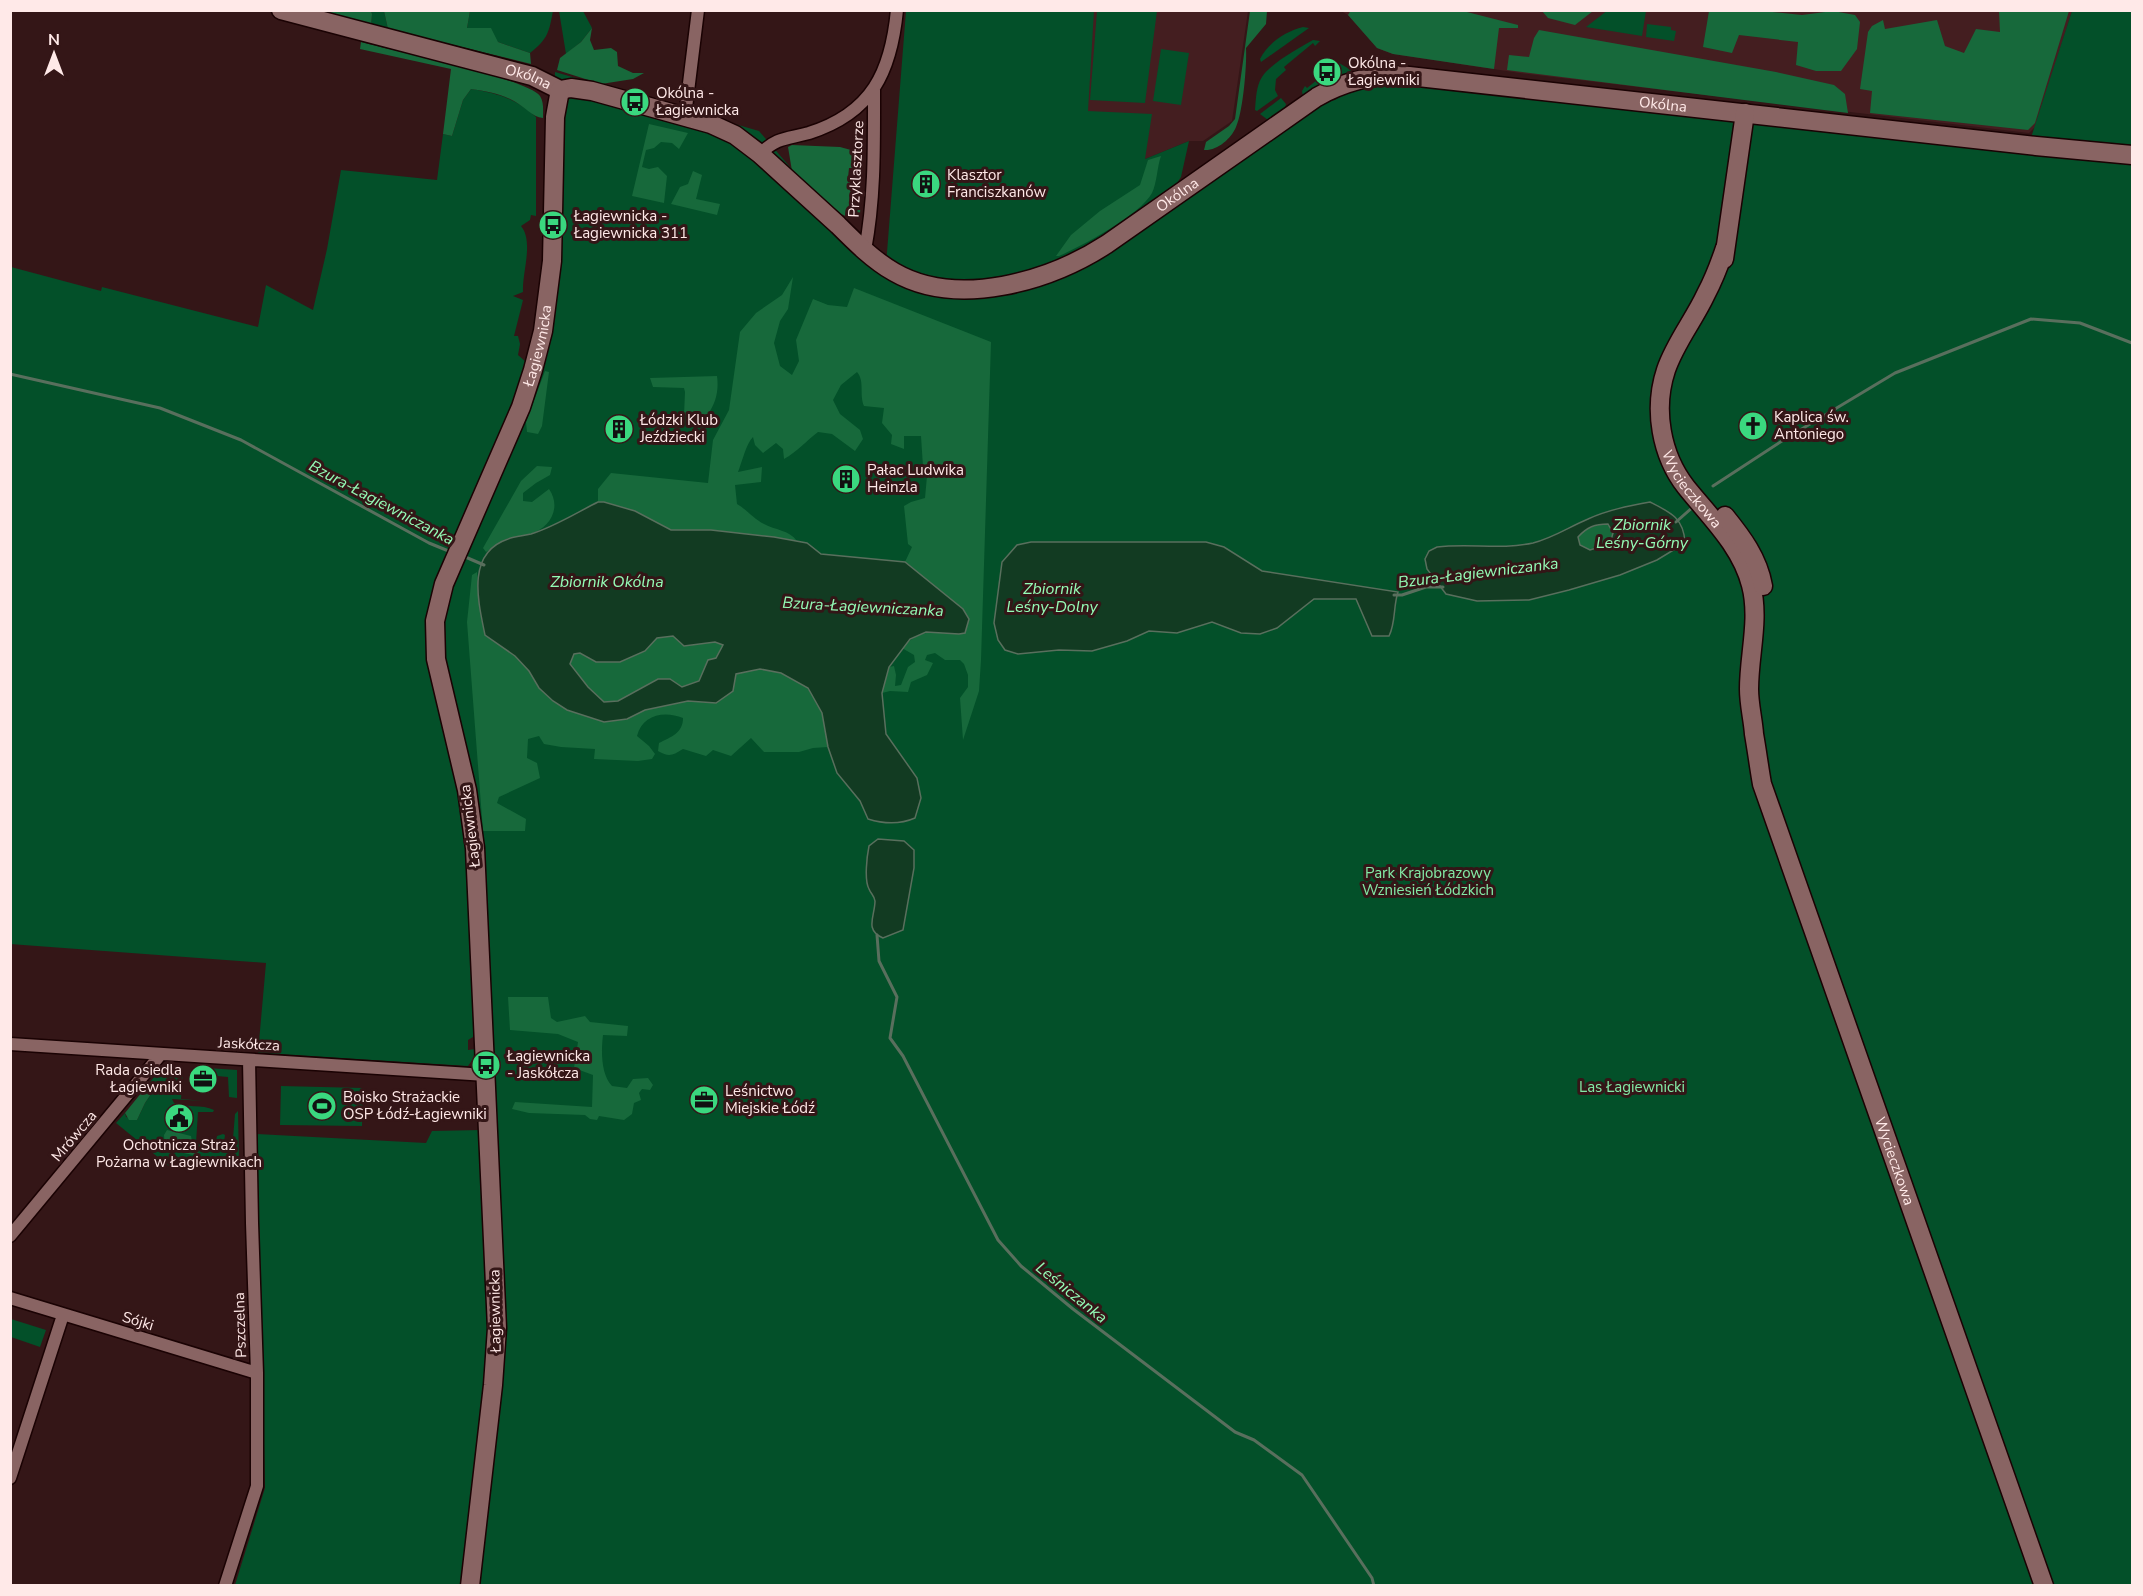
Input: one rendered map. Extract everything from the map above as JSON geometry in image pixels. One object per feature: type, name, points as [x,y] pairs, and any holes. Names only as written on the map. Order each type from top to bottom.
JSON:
[{"type":"street","name":"Okólna","points":[[281,10],[532,76],[560,90],[571,88],[592,91],[721,127],[760,154],[865,250],[897,274],[937,287],[986,287],[1022,282],[1044,276],[1072,264],[1100,248],[1317,97],[1342,85],[1371,77],[1409,76],[2133,155]]},
{"type":"street","points":[[685,116],[699,10]]},
{"type":"street","name":"Przyklasztorze","points":[[760,154],[776,141],[810,132],[836,121],[874,90],[884,72],[893,46],[897,10]]},
{"type":"street","name":"Łagiewnicka","points":[[471,1586],[497,1328],[472,819],[461,761],[440,680],[434,637],[437,605],[461,541],[521,407],[534,370],[543,331],[552,261],[555,117],[560,90]]},
{"type":"street","name":"Przyklasztorze","points":[[865,250],[870,219],[874,148],[874,90]]},
{"type":"street","name":"Wycieczkowa","points":[[1745,113],[1722,274],[1716,295],[1679,369],[1674,387],[1673,424],[1676,441],[1691,473],[1743,538],[1754,556],[1761,579],[1766,623],[1755,734],[1758,762],[1771,810],[2044,1586]]},
{"type":"street","name":"Jaskółcza","points":[[10,1044],[486,1075]]},
{"type":"street","name":"Mrówcza","points":[[10,1236],[161,1054]]},
{"type":"street","name":"Pszczelna","points":[[225,1586],[257,1486],[257,1373],[249,1060]]},
{"type":"street","name":"Sójki","points":[[10,1298],[257,1373]]},
{"type":"street","points":[[10,1478],[63,1315]]},
{"type":"shaded area","points":[[910,11],[1248,11],[1232,121],[1203,141],[1189,141],[1145,159],[1087,111]]},
{"type":"shaded area","points":[[1341,11],[2072,11],[2036,126],[2029,133],[1520,73],[1393,54],[1377,48],[1348,15]]},
{"type":"green space","points":[[1351,10],[1463,11],[1518,25],[1518,28],[1499,28],[1494,69],[1393,54],[1377,48],[1348,15]]},
{"type":"green space","points":[[1608,10],[1646,11],[1642,36],[1586,27]]},
{"type":"green space","points":[[316,11],[371,11],[371,26]]},
{"type":"green space","points":[[371,11],[384,11],[388,29],[371,26]]},
{"type":"green space","points":[[384,11],[470,11],[467,28],[491,28],[498,42],[530,53],[531,64],[388,29]]},
{"type":"green space","points":[[470,11],[553,11],[547,35],[530,53],[467,28]]},
{"type":"green space","points":[[559,11],[583,11],[592,28],[581,42],[566,54]]},
{"type":"green space","name":"Las Łagiewnicki","points":[[906,11],[1094,11],[1088,111],[1152,114],[1145,159],[1189,141],[1181,177],[1177,183],[1092,243],[1079,249],[1078,268],[1111,252],[1324,102],[1335,100],[1363,80],[1390,81],[2027,150],[2072,11],[2132,11],[2132,1585],[235,1585],[265,1488],[257,1134],[426,1143],[432,1131],[481,1130],[476,1031],[473,1031],[473,1037],[468,1040],[468,1050],[475,1049],[473,1059],[468,1066],[258,1053],[266,963],[10,944],[11,267],[101,291],[102,287],[258,327],[266,285],[313,310],[341,170],[437,180],[443,134],[452,136],[463,100],[471,89],[514,101],[536,117],[536,216],[531,215],[530,220],[521,226],[527,240],[523,292],[513,296],[523,300],[514,336],[518,336],[520,344],[518,355],[526,362],[552,322],[555,72],[759,131],[872,262],[886,265]]},
{"type":"green space","points":[[1097,11],[1157,11],[1145,103],[1090,100]]},
{"type":"green space","points":[[1250,11],[1267,11],[1266,24],[1246,48],[1241,111],[1234,131],[1227,140],[1214,149],[1204,150],[1206,142],[1235,119]]},
{"type":"green space","points":[[1542,11],[1593,11],[1575,25],[1548,18]]},
{"type":"green space","points":[[1709,11],[1762,11],[1802,15],[1833,11],[1855,15],[1860,22],[1857,49],[1841,71],[1816,71],[1796,65],[1798,42],[1739,35],[1732,53],[1703,47]]},
{"type":"green space","points":[[1999,11],[2069,11],[2035,123],[2028,130],[1870,113],[1872,91],[1860,89],[1868,32],[1872,26],[1883,20],[1885,29],[1937,20],[1945,46],[1964,53],[1976,29],[2000,32]]},
{"type":"green space","points":[[1647,24],[1671,27],[1671,30],[1676,31],[1674,41],[1646,37]]},
{"type":"green space","points":[[1303,27],[1309,28],[1261,62],[1263,53],[1273,43],[1290,31]]},
{"type":"green space","points":[[592,28],[590,40],[594,50],[611,48],[617,52],[618,66],[633,73],[644,73],[633,79],[601,84],[557,70],[560,58],[581,42]]},
{"type":"green space","points":[[1539,30],[1776,72],[1834,85],[1845,94],[1848,113],[1507,70],[1509,55],[1529,57],[1534,38]]},
{"type":"green space","points":[[1313,40],[1320,41],[1315,46],[1313,43],[1284,67],[1286,70],[1276,79],[1275,90],[1278,96],[1257,111],[1255,110],[1259,84],[1266,72],[1286,56]]},
{"type":"green space","points":[[361,42],[510,81],[540,96],[543,118],[535,116],[504,96],[471,89],[463,100],[452,136],[443,134],[451,69],[360,49]]},
{"type":"green space","points":[[1161,49],[1189,53],[1181,105],[1153,101]]},
{"type":"green space","points":[[1339,63],[1351,70],[1350,76],[1303,97],[1302,91],[1305,86],[1307,88],[1322,76],[1324,79],[1330,74],[1328,71]]},
{"type":"green space","points":[[1281,98],[1286,104],[1284,111],[1268,120],[1260,114]]},
{"type":"green space","points":[[649,124],[688,133],[679,149],[672,143],[661,142],[654,148],[646,150],[642,167],[649,169],[658,167],[667,176],[664,203],[632,196]]},
{"type":"green space","points":[[792,145],[840,147],[862,151],[864,154],[863,168],[849,168],[848,178],[862,181],[860,214],[850,218],[841,214],[792,171],[788,147]]},
{"type":"green space","points":[[1161,156],[1154,189],[1146,202],[1110,229],[1056,256],[1071,235],[1100,211],[1140,185],[1148,160]]},
{"type":"green space","points":[[693,171],[702,175],[696,199],[720,204],[717,215],[671,204],[680,187],[688,184]]},
{"type":"green space","points":[[793,277],[788,309],[780,321],[774,343],[780,366],[792,375],[799,361],[796,340],[813,299],[828,305],[847,307],[854,288],[991,342],[979,691],[963,740],[960,698],[968,687],[968,675],[960,660],[945,660],[935,653],[927,655],[925,660],[933,663],[927,675],[911,682],[908,692],[882,693],[889,667],[894,666],[895,686],[901,685],[908,667],[915,662],[914,655],[902,648],[914,638],[928,633],[959,634],[963,609],[905,562],[912,547],[908,544],[904,506],[925,498],[927,476],[923,467],[921,436],[904,436],[904,449],[891,444],[892,435],[882,423],[884,408],[864,406],[861,379],[857,372],[841,385],[833,400],[840,414],[860,430],[863,439],[855,451],[832,434],[818,432],[784,459],[783,449],[776,443],[763,453],[755,445],[753,437],[744,453],[738,472],[762,467],[761,482],[735,485],[737,504],[760,522],[786,532],[797,541],[711,530],[671,530],[635,511],[598,502],[598,489],[611,473],[708,483],[713,440],[729,410],[740,332],[756,313],[782,295]]},
{"type":"green space","points":[[545,371],[549,372],[542,426],[538,434],[527,432],[526,422]]},
{"type":"green space","points":[[717,376],[716,397],[707,415],[684,415],[684,388],[653,387],[650,378]]},
{"type":"green space","points":[[537,466],[552,467],[550,475],[523,493],[523,501],[532,502],[549,489],[554,503],[552,516],[537,531],[506,539],[486,552],[483,548],[521,481]]},
{"type":"green space","points":[[1608,524],[1613,533],[1610,544],[1590,550],[1580,545],[1578,537],[1585,531],[1595,526]]},
{"type":"green space","points":[[477,572],[480,610],[485,635],[515,656],[529,671],[539,688],[553,701],[627,719],[645,710],[688,701],[716,703],[736,674],[760,669],[781,673],[808,688],[822,713],[828,747],[799,752],[764,752],[751,738],[731,756],[713,750],[706,756],[683,749],[668,755],[658,751],[659,743],[679,731],[683,718],[668,714],[649,719],[637,736],[655,754],[652,759],[638,761],[594,759],[595,749],[544,744],[539,736],[528,739],[527,758],[537,763],[540,778],[499,797],[497,803],[526,819],[525,831],[483,831],[467,622],[472,575]]},
{"type":"green space","points":[[673,636],[684,646],[715,642],[723,645],[716,658],[708,660],[699,681],[682,687],[670,679],[658,679],[618,701],[604,702],[588,687],[570,664],[574,654],[580,653],[596,662],[645,651],[657,638]]},
{"type":"green space","points":[[508,997],[548,997],[551,1018],[557,1022],[585,1016],[590,1022],[628,1026],[627,1036],[603,1035],[602,1055],[604,1069],[612,1086],[627,1088],[633,1079],[648,1078],[653,1085],[650,1090],[642,1089],[639,1093],[641,1100],[634,1103],[632,1114],[624,1120],[599,1116],[597,1120],[585,1115],[529,1113],[512,1109],[515,1102],[592,1107],[593,1075],[574,1068],[578,1042],[558,1034],[510,1030]]},
{"type":"green space","points":[[207,1068],[237,1070],[237,1098],[229,1097],[228,1077],[206,1075]]},
{"type":"green space","points":[[158,1072],[183,1074],[181,1099],[204,1101],[172,1099],[174,1103],[214,1110],[213,1112],[198,1112],[196,1143],[207,1145],[207,1151],[214,1152],[217,1136],[223,1134],[225,1135],[223,1150],[232,1151],[235,1114],[238,1111],[239,1165],[170,1167],[116,1123],[125,1113],[126,1117],[137,1120],[153,1091],[149,1086],[146,1087]]},
{"type":"green space","points":[[149,1086],[153,1091],[137,1120],[129,1120],[125,1113]]},
{"type":"green space","name":"Boisko Strażackie OSP Łódź-Łagiewniki","points":[[281,1086],[363,1088],[362,1126],[280,1125]]},
{"type":"green space","points":[[167,1130],[191,1136],[193,1147],[199,1153],[193,1155],[165,1149],[164,1135]]},
{"type":"green space","points":[[11,1319],[46,1330],[40,1347],[11,1337]]},
{"type":"water","name":"Zbiornik Okólna","points":[[598,502],[635,511],[671,530],[711,530],[774,537],[807,543],[821,554],[905,562],[963,609],[969,619],[965,633],[926,632],[910,639],[889,667],[882,693],[886,734],[917,778],[921,798],[915,818],[892,823],[868,819],[860,801],[837,773],[828,747],[822,713],[808,688],[781,673],[760,669],[736,674],[733,691],[716,703],[688,701],[645,710],[627,719],[604,722],[567,710],[553,701],[539,688],[529,671],[515,656],[485,635],[478,580],[480,567],[486,555],[495,546],[511,538],[548,528]],"holes":[[[673,636],[684,646],[715,642],[723,645],[716,658],[708,660],[699,681],[682,687],[670,679],[658,679],[618,701],[604,702],[588,687],[570,664],[574,654],[580,653],[596,662],[620,662],[645,651],[657,638]]]},
{"type":"water","name":"Zbiornik Leśny-Górny","points":[[1650,502],[1675,517],[1682,527],[1685,543],[1657,560],[1620,575],[1529,600],[1477,601],[1446,594],[1427,569],[1425,559],[1429,551],[1437,547],[1509,546],[1533,543],[1603,513]],"holes":[[[1608,524],[1613,533],[1610,544],[1590,550],[1580,545],[1578,537],[1588,528],[1599,525]]]},
{"type":"water","name":"Zbiornik Leśny-Dolny","points":[[1031,542],[1206,542],[1224,547],[1262,571],[1398,592],[1393,625],[1389,636],[1372,636],[1356,599],[1314,599],[1277,628],[1260,634],[1241,633],[1212,622],[1177,633],[1149,631],[1127,641],[1092,651],[1059,650],[1018,654],[1005,650],[998,640],[994,623],[1002,562],[1017,545]]},
{"type":"water","points":[[878,839],[904,841],[914,850],[914,868],[903,930],[883,938],[877,935],[872,927],[875,901],[867,885],[866,874],[869,846]]},
{"type":"waterway","name":"Bzura-Łagiewniczanka","points":[[1713,486],[1785,439],[1895,373],[2031,319],[2080,323],[2132,343]]},
{"type":"waterway","name":"Bzura-Łagiewniczanka","points":[[10,374],[160,408],[241,440],[429,543],[451,552]]},
{"type":"waterway","name":"Bzura-Łagiewniczanka","points":[[1676,522],[1693,507]]},
{"type":"waterway","name":"Bzura-Łagiewniczanka","points":[[463,556],[484,565]]},
{"type":"waterway","name":"Bzura-Łagiewniczanka","points":[[1394,595],[1402,595],[1426,587],[1443,587]]},
{"type":"waterway","name":"Leśniczanka","points":[[877,935],[879,961],[897,997],[890,1038],[903,1056],[998,1240],[1021,1266],[1073,1309],[1235,1432],[1254,1440],[1302,1475],[1372,1578],[1374,1586]]},
{"type":"place","name":"Okólna - Łagiewniki","points":[[1327,72]]},
{"type":"place","name":"Okólna - Łagiewnicka","points":[[635,102]]},
{"type":"place","name":"Klasztor Franciszkanów","points":[[926,184]]},
{"type":"place","name":"Łagiewnicka - Łagiewnicka 311","points":[[553,225]]},
{"type":"place","name":"Kaplica św. Antoniego","points":[[1753,426]]},
{"type":"place","name":"Łódzki Klub Jeździecki","points":[[619,429]]},
{"type":"place","name":"Pałac Ludwika Heinzla","points":[[846,479]]},
{"type":"place","name":"Łagiewnicka - Jaskółcza","points":[[486,1065]]},
{"type":"place","name":"Rada osiedla Łagiewniki","points":[[203,1079]]},
{"type":"place","name":"Leśnictwo Miejskie Łódź","points":[[704,1100]]},
{"type":"place","name":"Boisko Strażackie OSP Łódź-Łagiewniki","points":[[322,1106]]},
{"type":"place","name":"Ochotnicza Straż Pożarna w Łagiewnikach","points":[[179,1118]]},
{"type":"park label","name":"Park Krajobrazowy Wzniesień Łódzkich","points":[[1428,882]]}]
